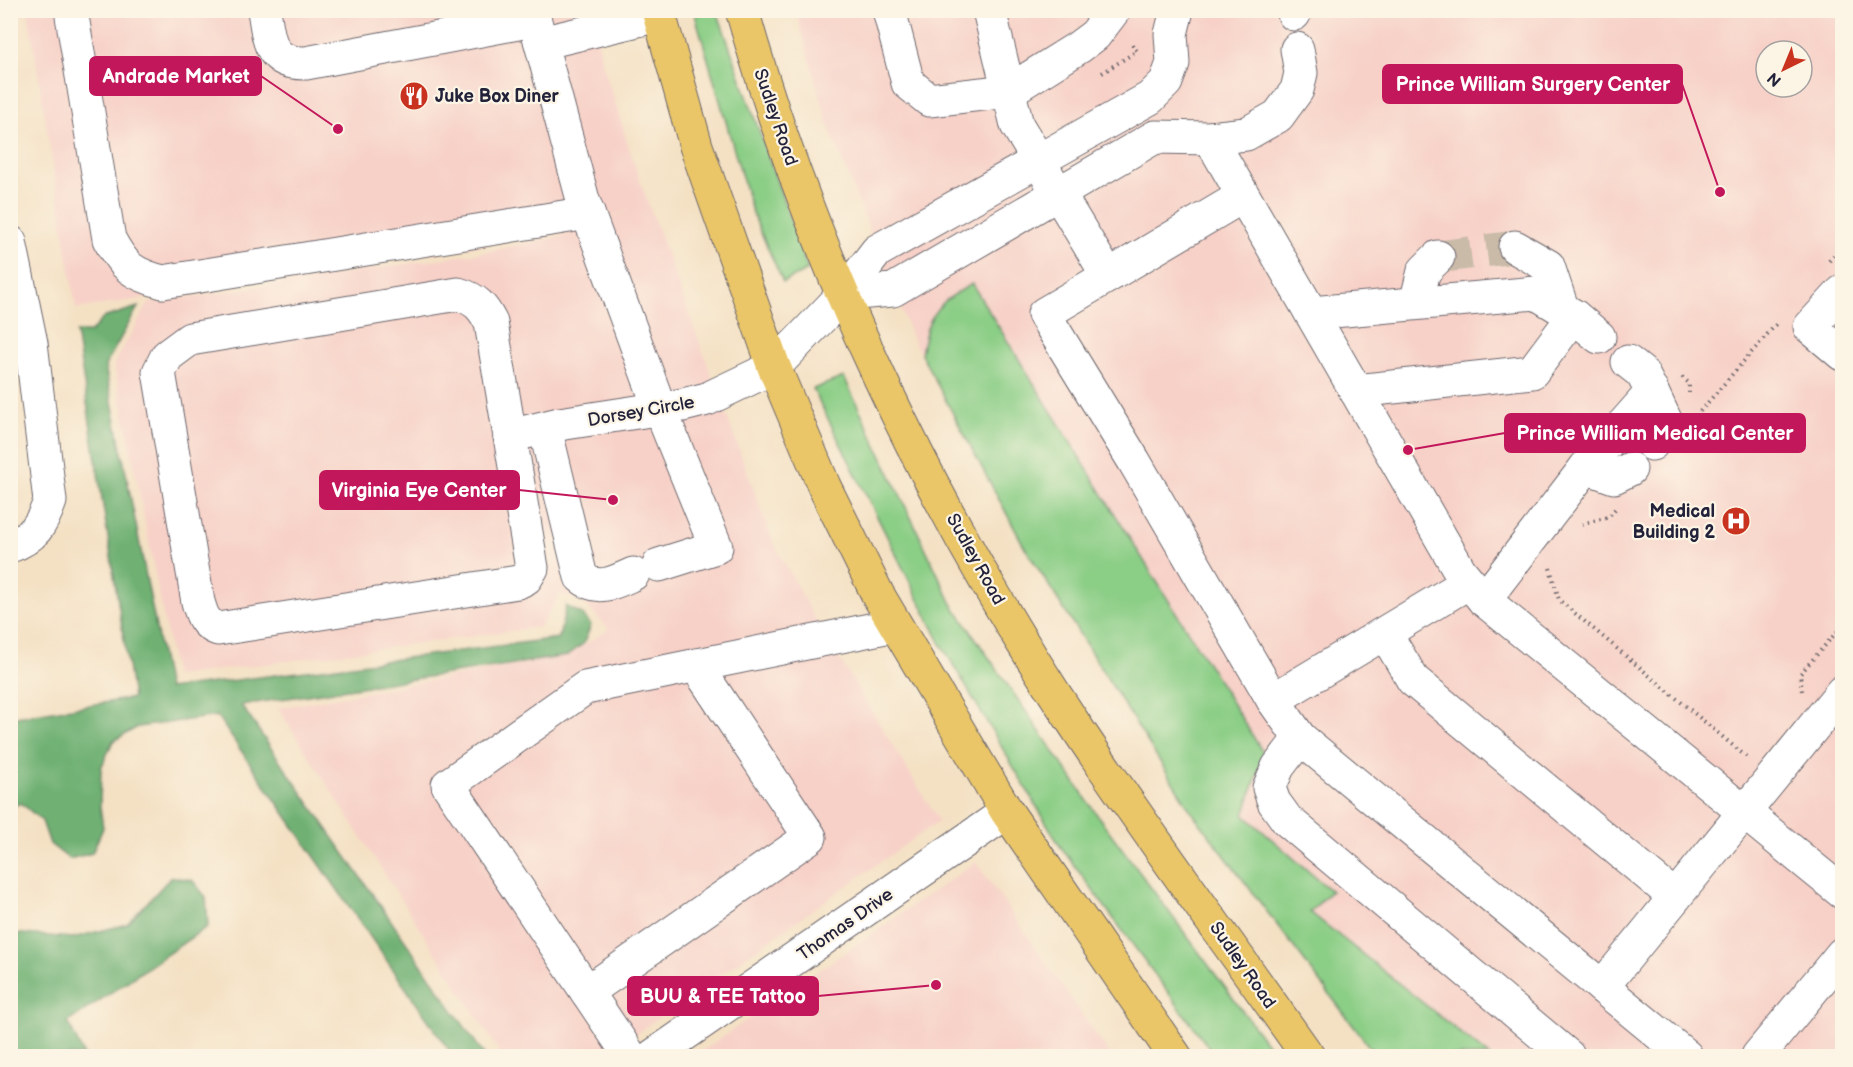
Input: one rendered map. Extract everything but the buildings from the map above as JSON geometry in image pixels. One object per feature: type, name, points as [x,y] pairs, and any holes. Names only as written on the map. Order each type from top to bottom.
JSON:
[{"type":"main road","name":"Sudley Road","points":[[742,10],[758,69],[804,199],[844,294],[936,489],[1016,631],[1073,722],[1308,1056]]},
{"type":"main road","points":[[658,13],[696,146],[774,367],[824,486],[895,625],[1007,812],[1174,1056]]},
{"type":"street","points":[[71,10],[109,239],[122,264],[141,276],[163,282],[588,213]]},
{"type":"street","points":[[264,10],[269,44],[277,56],[290,63],[306,63],[536,24],[658,13]]},
{"type":"street","points":[[890,10],[908,83],[916,92],[929,100],[1009,91],[1095,35],[1114,10]]},
{"type":"street","points":[[989,10],[1017,125],[1108,276]]},
{"type":"street","name":"Dorsey Circle","points":[[510,436],[707,399],[774,367],[844,294],[877,251],[1150,98],[1166,82],[1173,63],[1171,34],[1178,10]]},
{"type":"street","points":[[536,24],[588,213],[660,409],[716,548],[600,586],[588,584],[581,577],[544,428]]},
{"type":"street","points":[[844,294],[893,290],[1155,137],[1210,138],[1246,134],[1278,116],[1297,90],[1301,73],[1297,49]]},
{"type":"street","points":[[1210,138],[1460,571],[1477,591],[1842,892]]},
{"type":"street","points":[[1243,196],[1044,314],[1134,460],[1273,700],[1300,738],[1686,1056]]},
{"type":"street","points":[[10,242],[31,343],[50,501],[42,523],[29,537],[10,546]]},
{"type":"street","points":[[1515,247],[1548,266],[1568,312]]},
{"type":"street","points":[[1416,303],[1424,271],[1438,257]]},
{"type":"street","points":[[1842,292],[1810,327],[1842,354]]},
{"type":"street","points":[[1311,313],[1536,293],[1568,312],[1599,337]]},
{"type":"street","points":[[458,294],[471,297],[484,308],[490,323],[510,436],[532,568],[526,578],[518,582],[218,629],[204,620],[198,602],[159,372],[167,356],[180,344],[190,339],[458,294]]},
{"type":"street","points":[[1356,391],[1532,372],[1568,312]]},
{"type":"street","points":[[1628,362],[1642,374],[1667,424],[1652,444]]},
{"type":"street","points":[[1273,700],[1385,633],[1477,591],[1652,393]]},
{"type":"street","points":[[1586,467],[1614,477],[1630,470]]},
{"type":"street","points":[[630,1056],[448,785],[585,688],[895,625]]},
{"type":"street","points":[[1385,633],[1413,680],[1675,897]]},
{"type":"street","points":[[587,992],[810,837],[696,665]]},
{"type":"street","points":[[1602,987],[1842,692]]},
{"type":"street","points":[[1300,738],[1278,767],[1269,788],[1274,802],[1287,820],[1568,1056]]},
{"type":"street","name":"Thomas Drive","points":[[653,1056],[1007,812]]},
{"type":"street","points":[[1758,1056],[1842,954]]},
{"type":"path","points":[[1827,264],[1842,246]]},
{"type":"path","points":[[1689,424],[1782,317]]},
{"type":"path","points":[[1571,525],[1589,523],[1608,517],[1621,501]]},
{"type":"path","points":[[1548,562],[1559,600],[1758,766]]},
{"type":"path","points":[[1803,696],[1800,674],[1842,626]]},
{"type":"shaded area","points":[[28,11],[591,11],[602,61],[637,173],[773,542],[814,617],[939,821],[604,1056],[502,1056],[278,708],[567,656],[609,629],[580,600],[560,594],[540,627],[175,676],[114,364],[149,303],[485,252],[588,230],[632,209],[578,230],[76,309]]},
{"type":"shaded area","points":[[796,11],[1842,11],[1842,1056],[1376,1056],[1191,811],[1024,546],[914,342],[827,122]]},
{"type":"shaded area","points":[[976,862],[1111,1056],[695,1056]]},
{"type":"green space","points":[[694,11],[717,11],[808,270],[783,282],[753,215]]},
{"type":"green space","points":[[972,284],[1264,754],[1244,815],[1331,891],[1310,912],[1489,1056],[1376,1056],[1191,811],[1024,546],[921,354],[927,328],[936,311],[950,298]]},
{"type":"green space","points":[[138,307],[105,366],[168,689],[559,638],[566,606],[582,614],[591,625],[584,643],[567,656],[241,705],[485,1056],[453,1056],[217,716],[138,727],[113,741],[101,768],[100,806],[103,828],[92,853],[69,859],[50,844],[42,821],[21,803],[11,807],[11,718],[133,698],[76,332],[91,332],[103,318]]},
{"type":"green space","points":[[844,377],[952,604],[1100,819],[1276,1056],[1215,1056],[1060,846],[941,644],[813,389]]},
{"type":"green space","points":[[171,877],[192,880],[206,897],[208,926],[68,1022],[84,1056],[11,1056],[11,933],[73,938],[127,924]]},
{"type":"tunnel","points":[[1438,257],[1515,247]]},
{"type":"place","name":"Juke Box Diner","points":[[414,96]]},
{"type":"place","name":"Andrade Market","points":[[338,129]]},
{"type":"place","name":"Prince William Surgery Center","points":[[1720,192]]},
{"type":"place","name":"Prince William Medical Center","points":[[1408,450]]},
{"type":"place","name":"Virginia Eye Center","points":[[613,500]]},
{"type":"place","name":"Medical Building 2","points":[[1736,521]]},
{"type":"place","name":"BUU & TEE Tattoo","points":[[936,985]]}]
